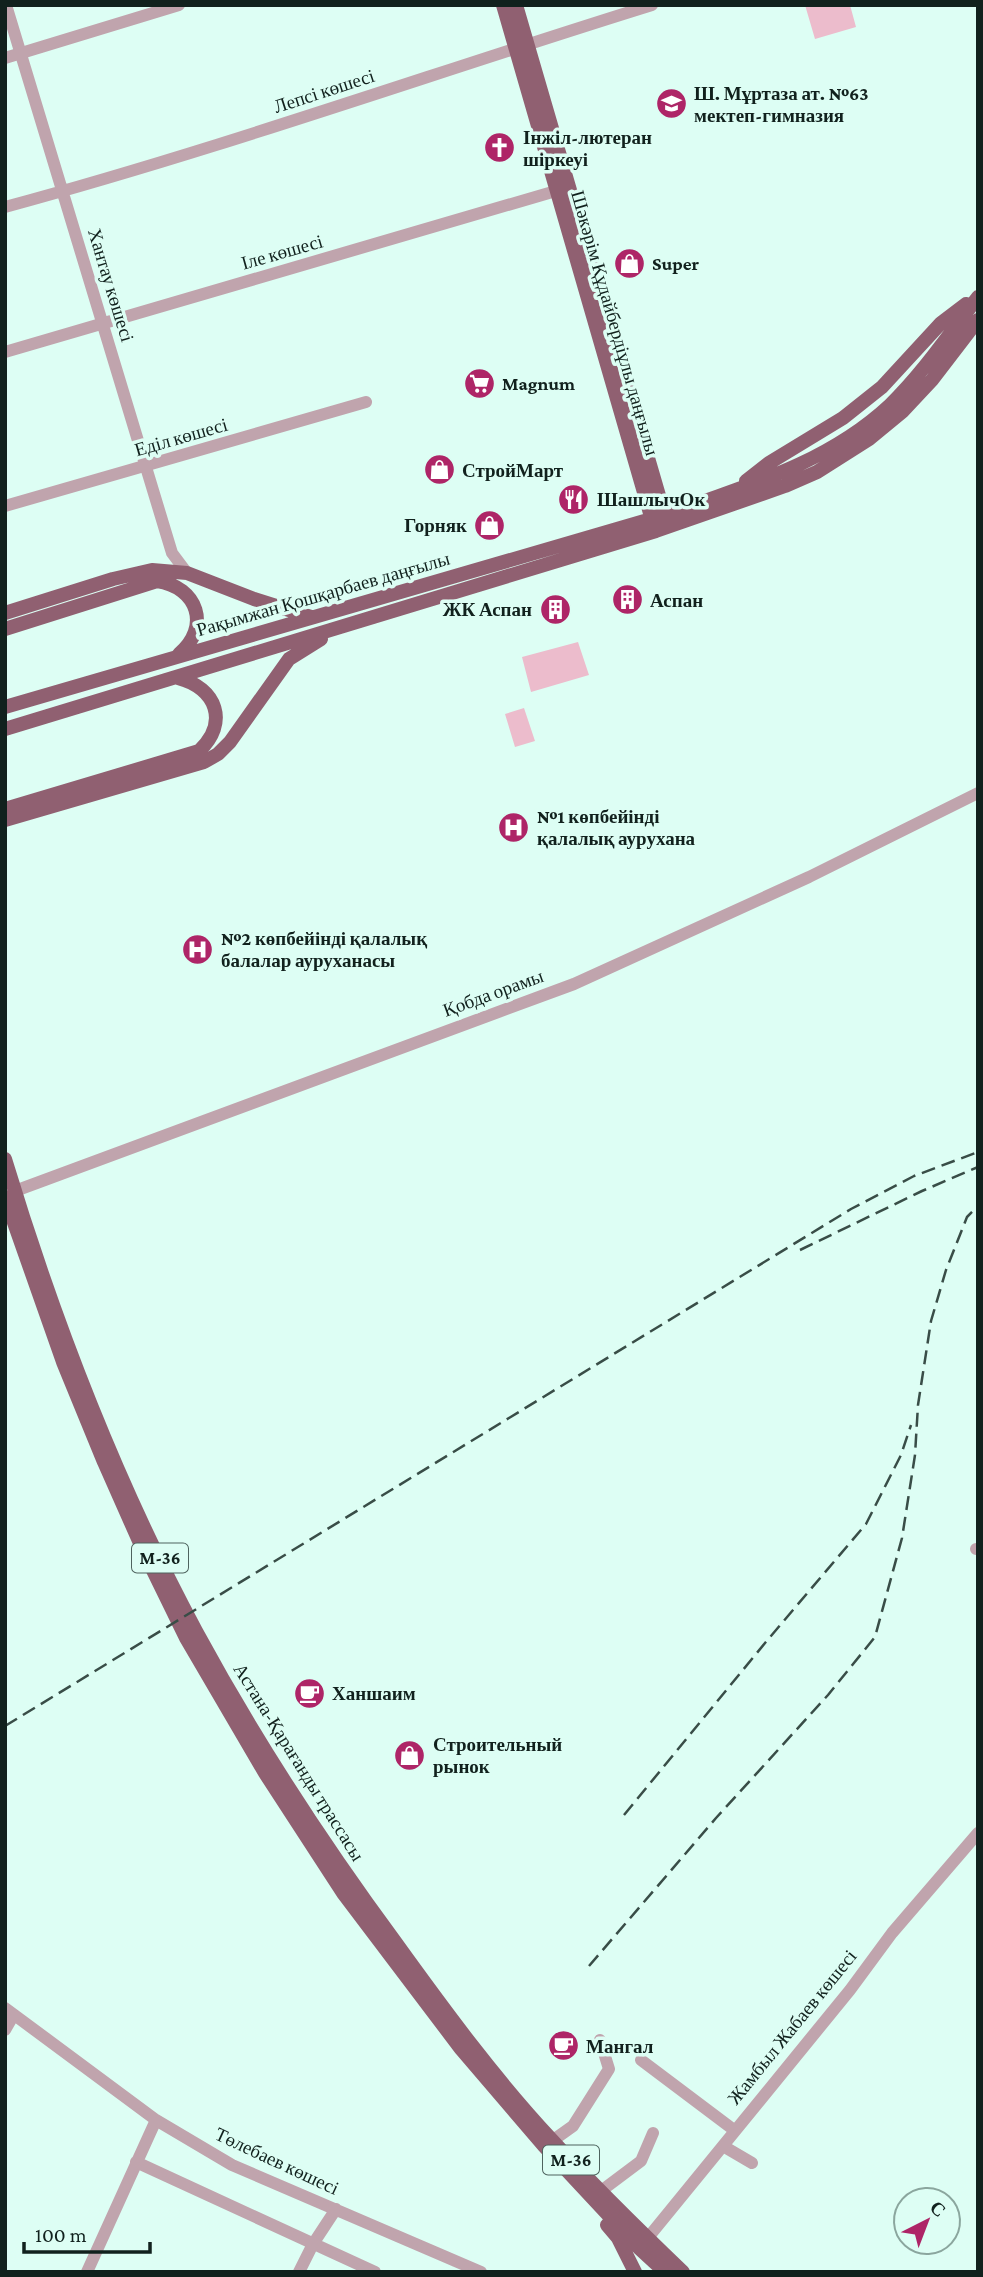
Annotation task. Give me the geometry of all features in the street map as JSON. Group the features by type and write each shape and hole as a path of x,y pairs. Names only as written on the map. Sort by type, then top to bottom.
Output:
{"main road":[{"name":"Шәкәрім Құдайбердіұлы даңғылы","path":"503,5 521,46 660,523"},
{"name":"Шәкәрім Құдайбердіұлы даңғылы","path":"516,5 521,46"},
{"name":"Рақымжан Қошқарбаев даңғылы","path":"5,729 336,629 660,523 818,457 860,430 890,405 917,376 978,296"},
{"path":"733,491 769,463 842,418 882,387 941,323 978,296"},
{"name":"Рақымжан Қошқарбаев даңғылы","path":"5,706 311,617 660,523 785,486 817,472 870,439 903,411 932,380 978,320"},
{"path":"5,613 113,579 152,570 187,573 311,617"},
{"path":"5,629 157,581 170,583 190,598 196,609 197,621 195,634 189,645 169,658"},
{"path":"5,820 204,762 218,754 230,742 289,659 336,629"},
{"path":"5,809 199,751 208,743 214,731 216,720 212,699 199,686 178,678"},
{"name":"M-36","path":"5,1159 8,1194"},
{"name":"Астана-Қарағанды трассасы","path":"8,1194 116,1462 196,1630 271,1761 363,1898 491,2068 596,2194"},
{"name":"Астана-Қарағанды трассасы","path":"8,1194 63,1362 104,1462 186,1638 258,1762 343,1893 461,2049 527,2127 644,2243 665,2272"},
{"path":"596,2194 596,2212 618,2238 635,2272"},
{"name":"Астана-Қарағанды трассасы","path":"644,2243 683,2272"}],"street":[{"name":"Хантау көшесі","path":"6,5 172,553 187,573"},
{"path":"5,58 179,5"},
{"name":"Лепсі көшесі","path":"5,207 285,125 652,5"},
{"name":"Іле көшесі","path":"5,352 563,189"},
{"name":"Еділ көшесі","path":"5,506 366,402"},
{"name":"Қобда орамы","path":"8,1194 574,984 809,877 978,793"},
{"name":"Жамбыл Жабаев көшесі","path":"644,2243 850,1990 892,1933 978,1833"},
{"path":"5,2030 9,2012"},
{"name":"Төлебаев көшесі","path":"9,2012 156,2119 232,2165 481,2272"},
{"path":"552,2141 573,2126 609,2069 600,2040"},
{"path":"641,2060 734,2130"},
{"path":"87,2272 156,2119"},
{"path":"596,2194 641,2161 653,2133"},
{"path":"723,2146 752,2163"},
{"path":"136,2162 375,2272"},
{"path":"299,2272 335,2209"}],"shaded area":[{"path":"805,5 850,5 856,27 815,39"},
{"path":"578,642 589,675 531,692 522,657"},
{"path":"524,708 535,741 515,747 505,714"}],"railway":[{"path":"5,1726 851,1209 914,1176 978,1152"},
{"path":"800,1250 978,1167"},
{"path":"589,1966 716,1818 828,1695 875,1637 902,1538 931,1321 946,1270 967,1217 978,1206"},
{"path":"624,1815 866,1524 901,1455 911,1425"}],"place":[{"name":"Ш. Мұртаза ат. №63 мектеп-гимназия","path":"671,104"},
{"name":"Інжіл-лютеран шіркеуі","path":"500,148"},
{"name":"Super","path":"629,263"},
{"name":"Magnum","path":"479,383"},
{"name":"СтройМарт","path":"439,470"},
{"name":"ШашлычОк","path":"574,499"},
{"name":"Горняк","path":"490,525"},
{"name":"Аспан","path":"627,600"},
{"name":"ЖК Аспан","path":"555,609"},
{"name":"№1 көпбейінді қалалық аурухана","path":"514,827"},
{"name":"№2 көпбейінді қалалық балалар ауруханасы","path":"198,949"},
{"name":"Ханшаим","path":"309,1693"},
{"name":"Строительный рынок","path":"410,1755"},
{"name":"Мангал","path":"563,2046"}]}
